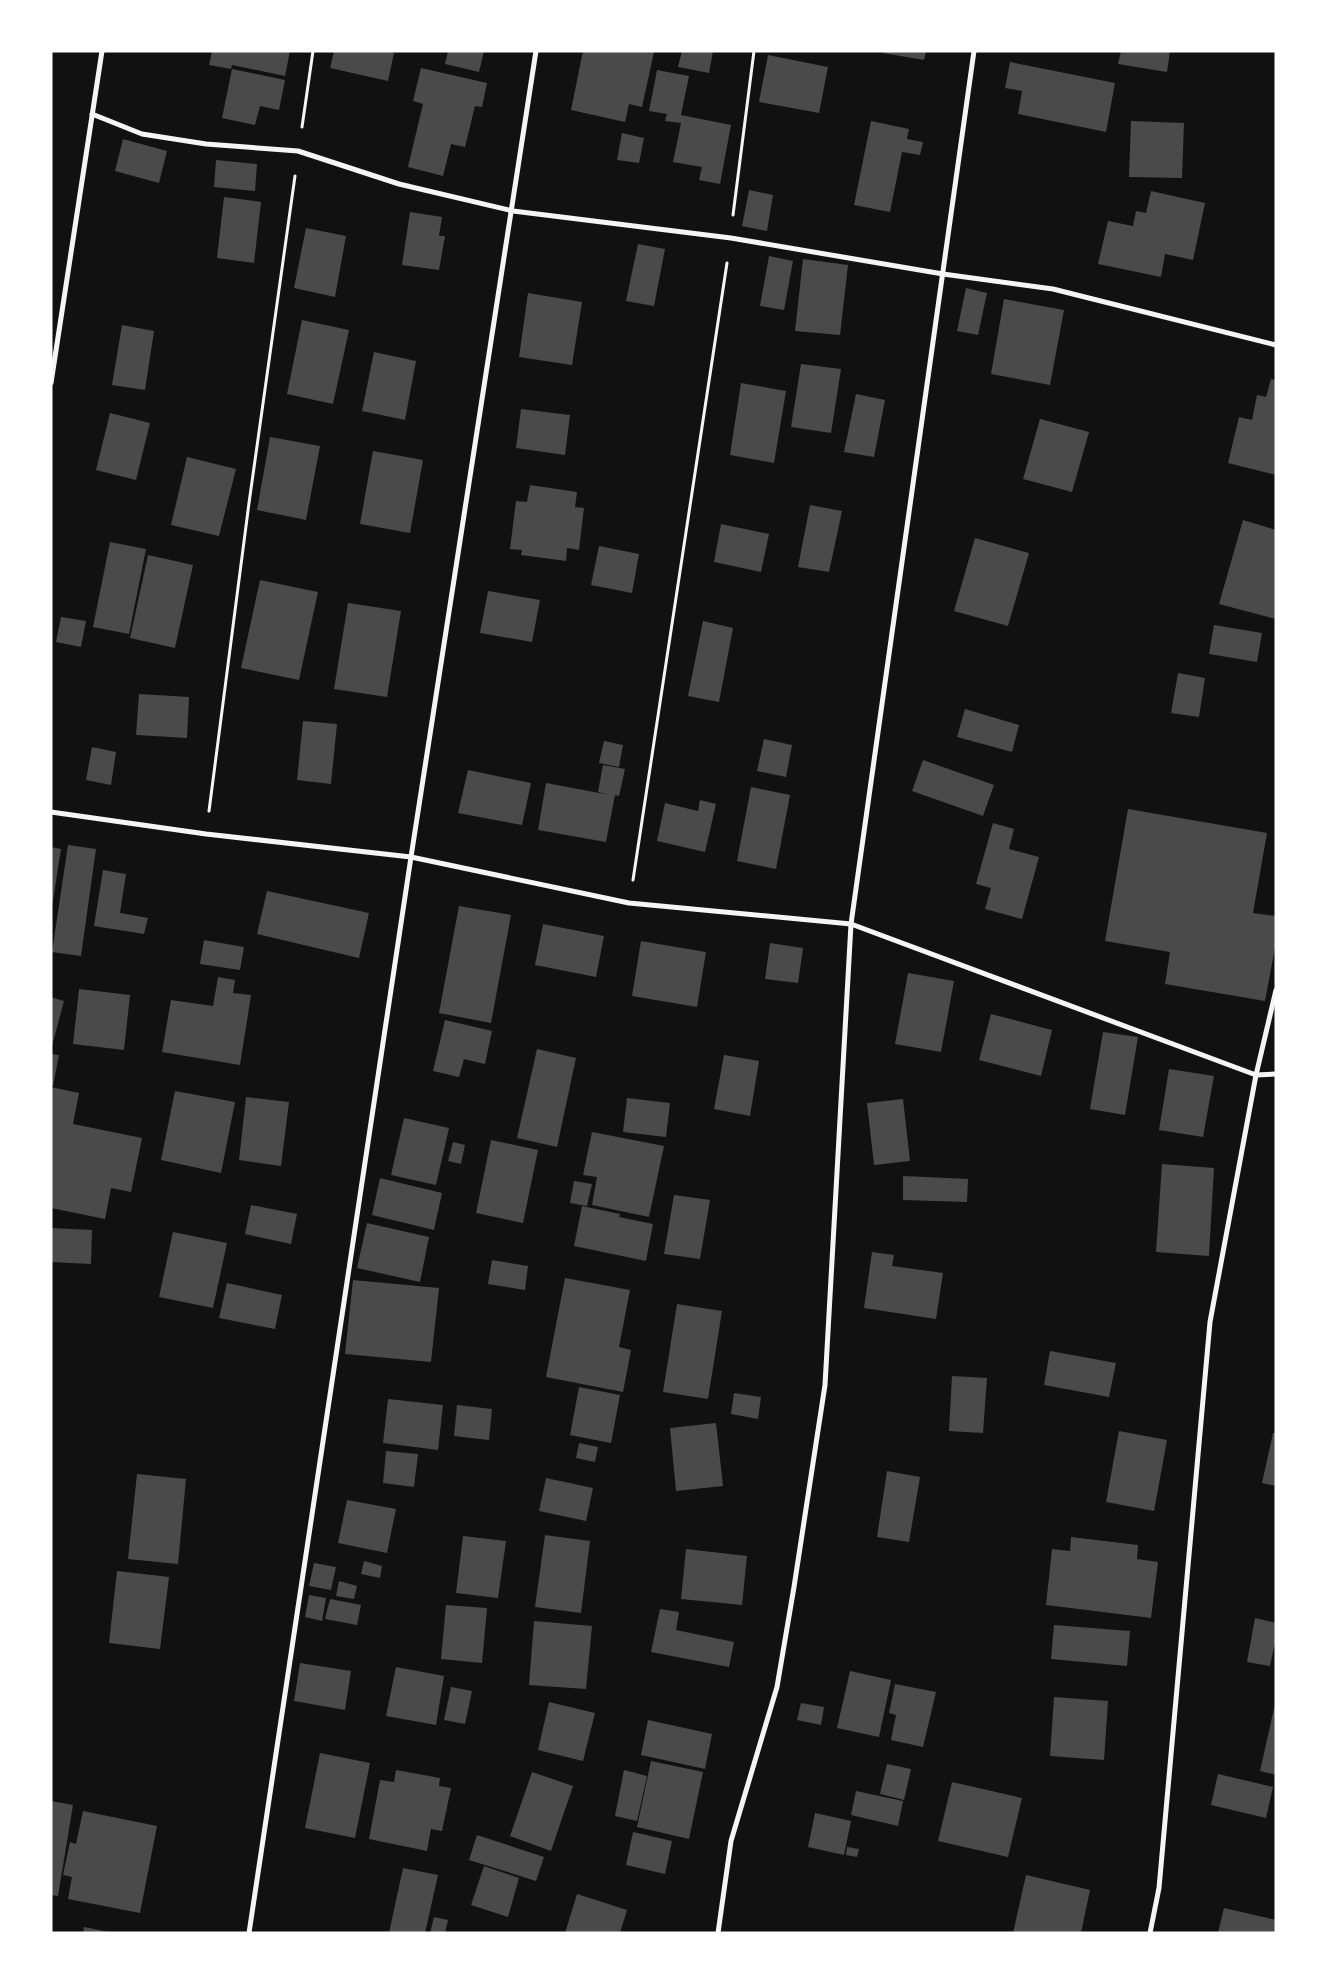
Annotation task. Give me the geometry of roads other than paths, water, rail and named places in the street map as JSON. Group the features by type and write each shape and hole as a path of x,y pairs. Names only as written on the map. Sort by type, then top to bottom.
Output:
{"street":[{"path":"51,383 102,51"},
{"path":"249,1933 411,857 513,212 536,51"},
{"path":"718,1933 731,1841 777,1687 825,1385 851,924 974,51"},
{"path":"92,114 142,134 206,144 298,151 399,184 513,212 730,238 943,274 1053,289 1276,345"},
{"path":"51,812 206,834 411,857 629,903 851,924 1256,1075 1276,1074"},
{"path":"1150,1933 1159,1888 1210,1322 1256,1075 1276,990"}]}
